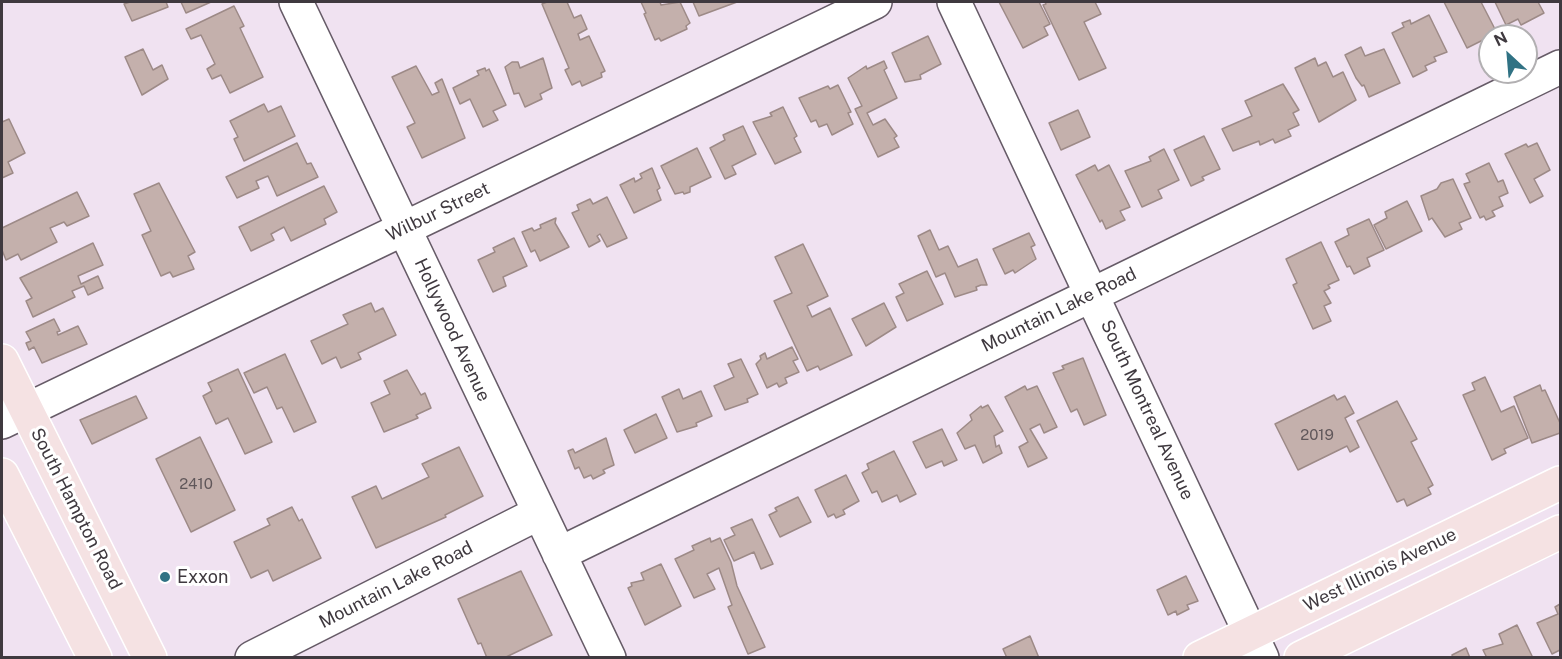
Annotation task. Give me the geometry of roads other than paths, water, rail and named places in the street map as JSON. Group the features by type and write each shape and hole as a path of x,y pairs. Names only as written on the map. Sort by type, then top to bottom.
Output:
{"main road":[{"name":"South Hampton Road","path":"2,361 14,416 150,657"},
{"path":"2,475 96,657"},
{"name":"West Illinois Avenue","path":"1200,657 1257,645 1560,483"},
{"path":"1300,657 1560,532"}],"street":[{"name":"Hollywood Avenue","path":"296,2 609,657"},
{"name":"Wilbur Street","path":"14,416 875,2"},
{"name":"South Montreal Avenue","path":"954,2 1257,645"},
{"name":"Mountain Lake Road","path":"559,554 1560,67"},
{"name":"Mountain Lake Road","path":"252,657 539,513"}],"place":[{"name":"Exxon","path":"165,577"}]}
